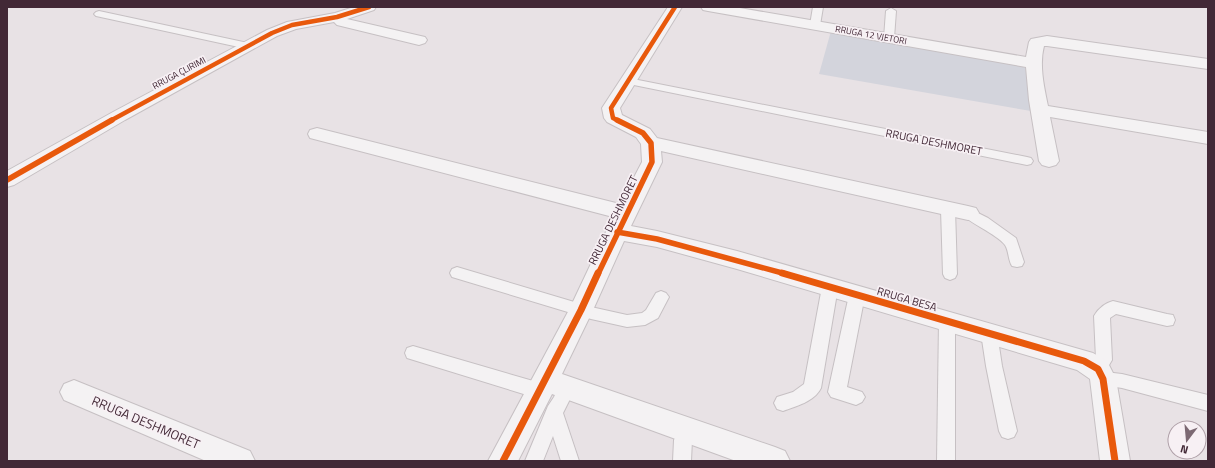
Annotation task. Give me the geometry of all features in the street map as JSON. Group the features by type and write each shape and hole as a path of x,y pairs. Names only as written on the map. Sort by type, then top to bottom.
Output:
{"street":[{"name":"RRUGA ÇLIRIMI","path":"7,180 119,116 272,33 292,25 337,17 369,7"},
{"path":"675,7 611,108 613,118 643,133 651,143 968,213"},
{"name":"RRUGA 12 VJETORI","path":"708,7 1034,63"},
{"path":"337,17 342,22 419,40"},
{"path":"1049,162 1034,63 1033,49 1037,42 1047,41 1208,64"},
{"path":"1040,110 1208,138"},
{"name":"RRUGA DESHMORET","path":"317,134 622,223"},
{"name":"RRUGA DESHMORET","path":"503,461 551,386 582,310 652,162 651,143"},
{"name":"RRUGA BESA","path":"622,223 657,239 830,287 1084,361 1100,374"},
{"path":"1100,374 1115,461"},
{"path":"551,386 687,430 775,461"},
{"name":"RRUGA DESHMORET","path":"74,392 240,461"}],"lane":[{"path":"815,25 818,7"},
{"path":"889,38 891,11"},
{"path":"99,14 248,46"},
{"name":"RRUGA DESHMORET","path":"628,81 1027,161"},
{"path":"948,209 950,274"},
{"path":"968,213 984,221 1011,242 1017,262"},
{"path":"457,273 582,310 627,321 645,319 652,314 661,297"},
{"path":"783,403 799,397 812,388 830,287"},
{"path":"856,397 837,392 857,295"},
{"path":"1167,320 1113,307 1102,316 1104,360 1100,374 1208,404"},
{"path":"946,461 947,321"},
{"path":"988,333 1008,431"},
{"path":"413,353 551,386 561,402 554,412 534,461"},
{"path":"554,412 570,460"},
{"path":"682,461 683,440 687,430"}],"shaded area":[{"path":"831,31 1019,65 1025,68 1031,111 819,74"}],"cycle path":[{"path":"7,180 119,116 272,33 292,25 337,17 369,7"},
{"path":"503,461 581,310 626,213 652,162 651,143 643,133 613,118 611,108 675,7"},
{"path":"617,232 657,239 737,260 1084,361 1098,369 1103,379 1115,461"}]}
